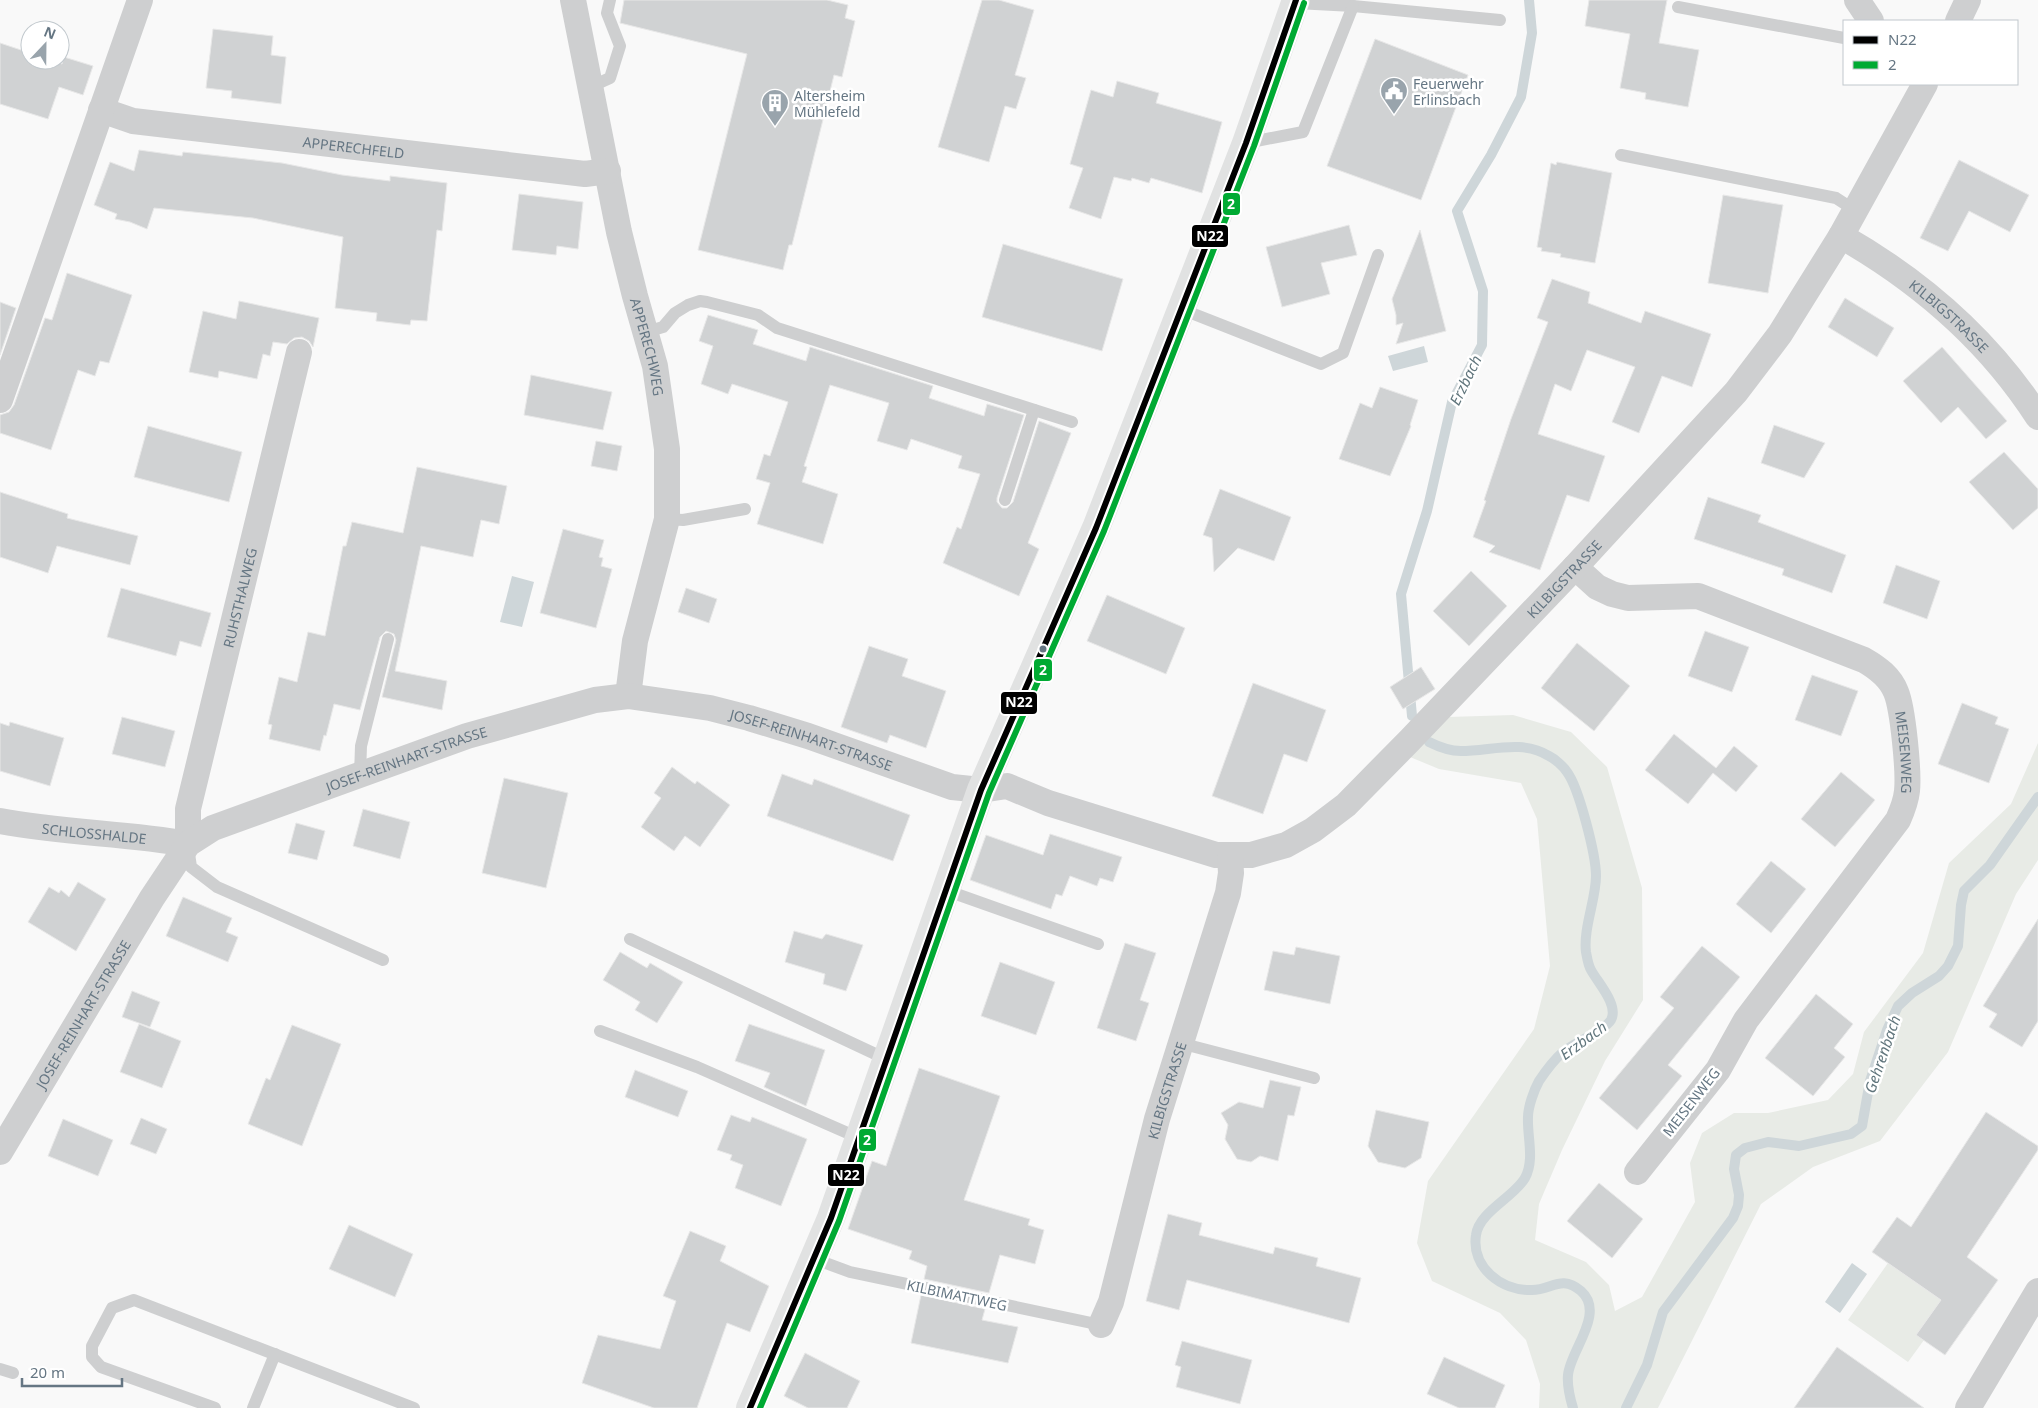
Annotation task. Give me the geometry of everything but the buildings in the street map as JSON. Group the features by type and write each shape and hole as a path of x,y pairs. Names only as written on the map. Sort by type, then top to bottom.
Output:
{"main road":[{"path":"750,1408 815,1259 981,790 1096,528 1246,143 1293,1"}],"street":[{"path":"0,400 140,0"},
{"name":"APPERECHWEG","path":"573,0 626,261 655,366 667,449 667,519 635,642 628,696"},
{"path":"1857,0 1871,20"},
{"path":"1958,20 1968,0"},
{"name":"KILBIGSTRASSE","path":"981,790 1006,786 1048,803 1201,852 1230,856 1252,856 1286,845 1313,830 1346,805 1410,740 1575,567 1736,392 1780,334 1841,236 1924,85"},
{"name":"APPERECHFELD","path":"101,110 132,121 585,174 608,171"},
{"name":"KILBIGSTRASSE","path":"1841,236 1874,255 1909,280 1958,321 1990,355 2026,399 2038,417"},
{"name":"RUHSTHALWEG","path":"188,844 188,809 299,352"},
{"name":"MEISENWEG","path":"1575,567 1597,587 1612,594 1628,598 1698,596 1864,660 1877,668 1888,678 1896,691 1901,715 1908,780 1905,800 1898,820 1746,1020 1718,1070 1637,1172"},
{"name":"JOSEF-REINHART-STRASSE","path":"0,1152 152,898 188,844 213,828 467,736 594,700 628,696 710,708 808,736 952,787 981,790"},
{"name":"SCHLOSSHALDE","path":"0,821 55,831 142,837 188,844"},
{"name":"KILBIGSTRASSE","path":"1101,1325 1111,1302 1157,1120 1228,893 1231,873 1230,856"},
{"path":"1968,1408 2038,1291"}],"lane":[{"path":"590,87 610,78 620,46 607,12 610,0"},
{"path":"1293,1 1353,6 1417,6 1500,20"},
{"path":"1246,143 1302,132 1353,6"},
{"path":"1678,7 1843,38"},
{"path":"1620,156 1836,198 1856,210"},
{"path":"1181,309 1321,364 1343,353 1378,255"},
{"path":"646,332 663,327 675,313 688,305 700,301 707,302 758,315 778,328 1072,422"},
{"path":"1005,500 1034,410"},
{"path":"667,519 683,520 745,509"},
{"path":"360,775 361,746 388,640"},
{"path":"188,844 191,867 217,887 383,960"},
{"path":"945,890 1098,944"},
{"path":"630,939 886,1059"},
{"path":"600,1031 697,1067 859,1138"},
{"path":"1180,1044 1314,1078"},
{"name":"KILBIMATTWEG","path":"815,1259 850,1272 1101,1325"},
{"path":"215,1408 101,1367 92,1357 92,1346 112,1308 134,1300 414,1408"},
{"path":"253,1408 275,1354"}],"shaded area":[{"path":"1424,346 1428,362 1393,371 1388,356"},
{"path":"512,576 534,582 522,627 500,622"},
{"path":"1513,715 1571,732 1607,767 1642,888 1643,1000 1605,1061 1562,1150 1539,1204 1535,1240 1586,1262 1609,1285 1615,1311 1642,1297 1695,1202 1690,1163 1702,1133 1734,1113 1768,1113 1828,1100 1853,1074 1864,1032 1923,953 1949,863 2011,804 2038,743 2038,860 2016,894 1948,1052 1880,1141 1813,1167 1761,1204 1658,1408 1539,1408 1540,1384 1526,1340 1500,1313 1432,1281 1417,1243 1428,1181 1534,1029 1550,966 1537,819 1521,783 1439,769 1410,757 1448,717"},
{"path":"1852,1263 1867,1274 1840,1313 1825,1302"},
{"path":"1888,1263 1941,1300 1916,1335 1924,1340 1908,1362 1848,1320"}],"waterway":[{"name":"Erzbach","path":"1412,716 1401,594 1427,511 1452,402 1482,345 1483,291 1457,211 1491,155 1521,97 1532,33 1529,0"},
{"name":"Erzbach","path":"1429,742 1457,751 1506,747 1528,748 1551,757 1563,767 1572,780 1590,838 1596,876 1586,934 1586,952 1590,968 1607,994 1613,1014 1611,1020 1603,1028 1563,1052 1539,1081 1528,1113 1530,1156 1528,1171 1520,1185 1483,1219 1476,1235 1478,1257 1483,1267 1499,1281 1509,1286 1532,1290 1556,1284 1568,1284 1581,1291 1588,1300 1590,1310 1588,1321 1570,1365 1568,1375 1568,1388 1573,1408"},
{"name":"Gehrenbach","path":"1626,1408 1647,1365 1663,1312 1733,1218 1738,1206 1739,1195 1734,1169 1736,1155 1745,1148 1768,1142 1799,1146 1851,1134 1862,1126 1870,1081 1887,1030 1898,1006 1912,993 1939,976 1948,966 1958,946 1964,891 1990,865 2038,797"}],"transit line":[{"name":"N22","path":"750,1408 831,1218 981,790 1096,528 1246,143 1296,0"},
{"name":"2","path":"760,1408 839,1221 989,793 1104,531 1254,146 1304,3"}],"place":[{"name":"Feuerwehr Erlinsbach","path":"1394,115"},
{"name":"Altersheim Mühlefeld","path":"775,127"}]}
